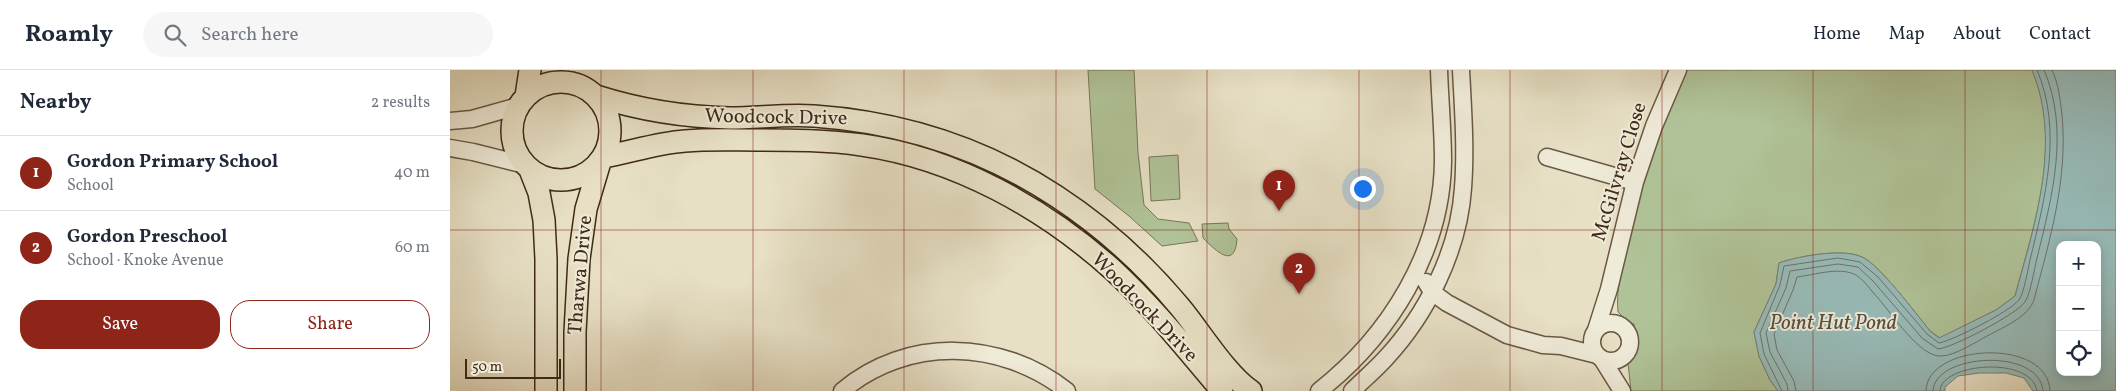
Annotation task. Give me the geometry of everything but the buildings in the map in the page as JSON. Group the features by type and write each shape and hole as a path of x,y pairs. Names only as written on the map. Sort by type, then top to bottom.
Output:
{"main road":[{"path":"530,70 522,101 513,119 512,137 517,154 527,168 548,179 567,181 585,175 602,159 608,146 610,128 606,111 592,94 582,70"},
{"path":"522,101 540,86 557,82 574,84 592,94"},
{"name":"Woodcock Drive","path":"592,94 618,103 686,116 731,118 812,116 862,121 913,131 986,158 1033,182 1108,235 1161,286 1234,376 1250,391"},
{"name":"Woodcock Drive","path":"602,159 648,146 684,140 814,140 864,145 912,156 960,173 1007,195 1068,234 1093,253 1152,310 1222,391"},
{"name":"Tharwa Drive","path":"575,391 575,332 584,220 602,159"},
{"name":"Tharwa Drive","path":"527,168 539,193 544,220 546,259 546,391"}],"street":[{"path":"1319,391 1368,344 1402,298 1420,264 1428,243 1440,195 1443,162 1438,70"},
{"path":"1352,391 1386,358 1411,327 1432,292 1452,242 1463,189 1465,152 1461,70"},
{"name":"McGilvray Close","path":"1595,333 1609,289 1635,182 1654,126 1678,70"},
{"path":"450,121 472,119 522,101"},
{"path":"450,148 473,152 527,168"},
{"path":"1547,157 1635,182"},
{"path":"1420,264 1424,278 1432,292 1447,303 1507,334 1543,345 1561,346 1600,357 1607,361 1617,360 1626,354"},
{"name":"McGilvray Close","path":"1609,289 1618,325"},
{"path":"1402,298 1415,293 1432,292"},
{"path":"1561,346 1595,333 1604,325 1618,325 1625,330 1629,339 1622,389"},
{"path":"1595,333 1592,346 1622,389"},
{"path":"842,391 874,370 903,357 948,349 979,351 1009,359 1038,371 1067,391"}],"green space":[{"path":"1088,70 1134,70 1138,153 1144,205 1158,219 1189,223 1198,241 1162,246 1095,189"},
{"path":"1687,70 2032,70 2041,98 2045,126 2045,155 2037,212 2015,296 1996,310 1940,338 1930,331 1878,269 1862,257 1854,254 1833,253 1788,260 1779,263 1776,284 1754,332 1759,356 1770,380 1778,391 1631,391 1628,363 1635,353 1634,324 1628,322 1618,312 1620,274 1643,182 1659,136"},
{"path":"1178,155 1180,199 1151,201 1149,157"},
{"path":"1228,223 1229,229 1237,239 1233,254 1229,256 1219,252 1203,238 1202,224"}],"water":[{"name":"Point Hut Pond","path":"2032,70 2116,70 2116,391 2033,391 2024,378 2006,373 1979,373 1958,376 1945,387 1945,391 1778,391 1770,380 1759,356 1754,332 1776,284 1779,263 1833,253 1854,254 1862,257 1888,279 1930,331 1939,338 1996,310 2015,296 2037,212 2045,154 2045,126 2041,97"}],"place":[{"name":"Gordon Primary School","path":"1279,211"},
{"name":"Gordon Preschool","path":"1299,294"}]}
